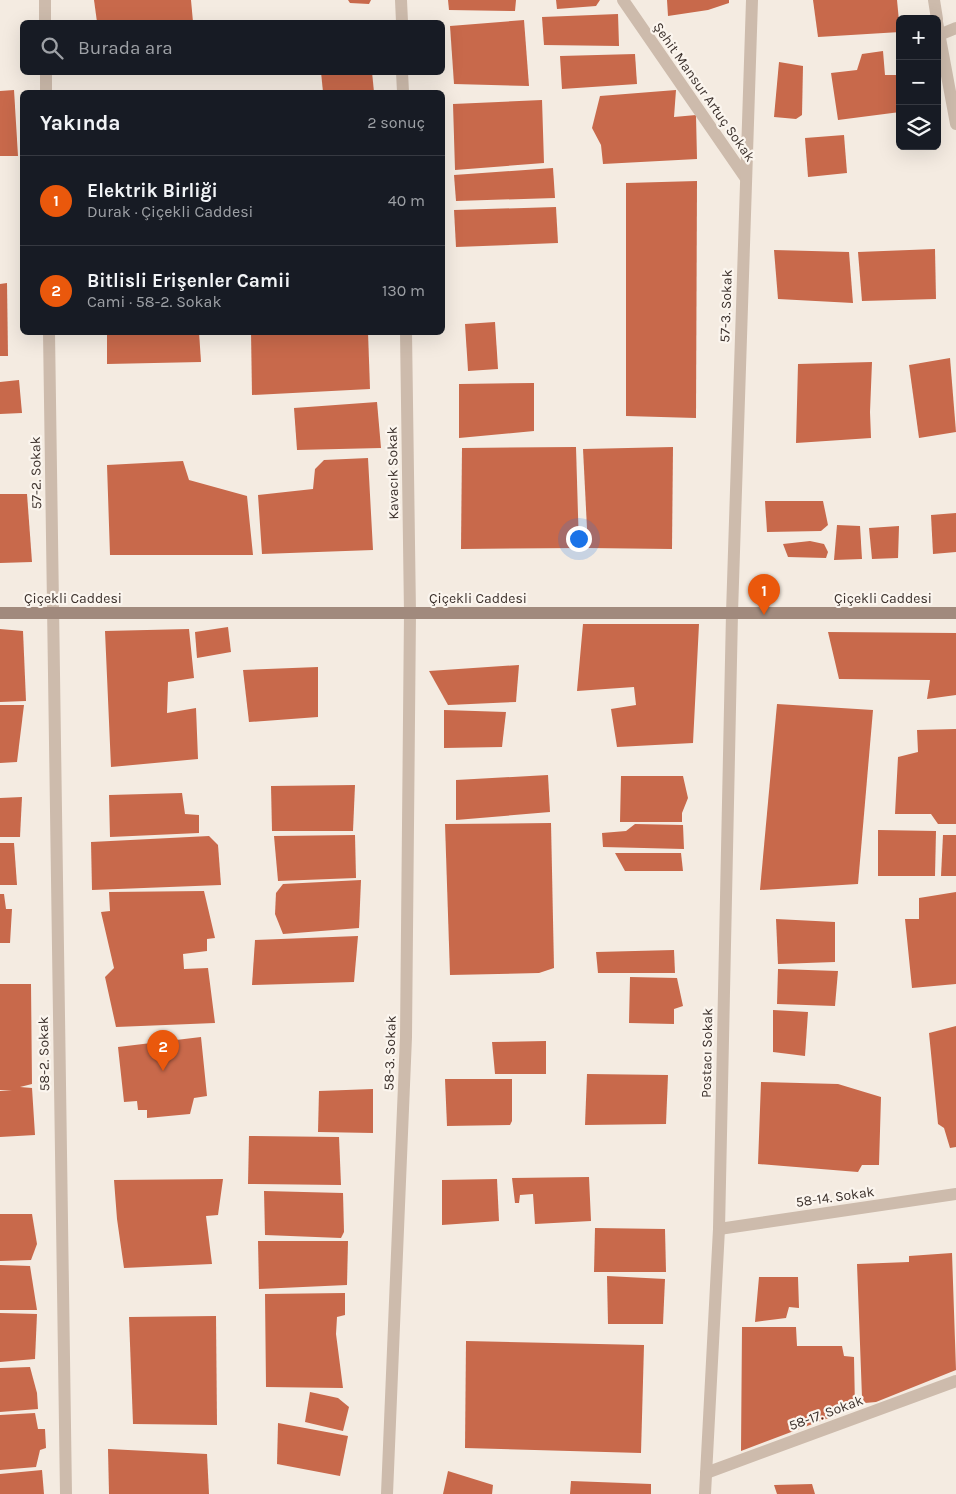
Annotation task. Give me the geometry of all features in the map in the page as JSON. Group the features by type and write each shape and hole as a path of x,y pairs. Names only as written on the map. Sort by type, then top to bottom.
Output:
{"street":[{"path":"45,0 46,20"},
{"path":"402,0 402,20"},
{"name":"Şehit Mansur Artuç Sokak","path":"623,0 744,177"},
{"name":"57-3. Sokak","path":"732,613 744,177 752,0"},
{"path":"934,0 936,15"},
{"path":"941,26 956,28"},
{"path":"941,42 956,124"},
{"path":"46,75 46,90"},
{"path":"402,75 403,90"},
{"name":"57-2. Sokak","path":"49,335 53,613"},
{"name":"Kavacık Sokak","path":"406,335 410,613"},
{"name":"Çiçekli Caddesi","path":"0,613 956,613"},
{"name":"58-2. Sokak","path":"53,613 66,1494"},
{"name":"58-3. Sokak","path":"387,1494 406,1037 410,613"},
{"name":"Postacı Sokak","path":"705,1494 719,1229 732,613"},
{"name":"58-14. Sokak","path":"719,1229 956,1194"},
{"name":"58-17. Sokak","path":"706,1473 956,1381"}],"building":[{"path":"94,0 191,0 193,20 97,20"},
{"path":"348,0 371,0 369,4 350,3"},
{"path":"448,0 516,0 515,11 449,10"},
{"path":"556,0 600,0 596,6 557,9"},
{"path":"667,0 729,0 729,3 708,10 668,16"},
{"path":"813,0 897,0 898,15 896,15 896,32 818,37"},
{"path":"618,14 619,46 544,45 542,17"},
{"path":"524,20 529,86 454,84 450,26"},
{"path":"883,51 885,75 896,75 896,113 838,120 831,73 857,70 862,54"},
{"path":"635,54 637,84 562,89 560,56"},
{"path":"779,62 803,66 802,115 796,119 774,117"},
{"path":"321,75 372,75 374,90 323,90"},
{"path":"14,90 18,156 0,156 0,91"},
{"path":"676,90 674,117 696,115 697,159 603,164 601,145 592,128 600,96"},
{"path":"542,100 544,163 455,170 453,104"},
{"path":"844,135 847,173 808,177 805,138"},
{"path":"553,168 555,198 456,201 454,175"},
{"path":"697,181 696,418 626,416 626,183"},
{"path":"556,207 558,243 456,247 454,210"},
{"path":"935,249 936,299 862,301 858,252"},
{"path":"774,250 849,252 853,303 778,299"},
{"path":"7,283 8,356 0,356 0,284"},
{"path":"495,322 498,369 468,371 465,324"},
{"path":"107,335 199,335 201,362 107,364"},
{"path":"251,335 368,335 370,389 252,395"},
{"path":"950,358 956,432 919,438 909,365"},
{"path":"872,362 871,438 796,443 798,364"},
{"path":"19,380 22,413 0,414 0,382"},
{"path":"534,383 534,431 459,438 459,384"},
{"path":"377,402 381,448 297,450 294,408"},
{"path":"576,447 579,548 461,549 462,448"},
{"path":"673,447 672,549 588,548 583,449"},
{"path":"368,458 373,550 262,554 258,495 313,489 315,469 324,460"},
{"path":"183,461 189,480 247,496 253,555 110,555 107,465"},
{"path":"0,494 27,494 32,562 0,563"},
{"path":"765,501 823,501 828,525 821,531 767,532"},
{"path":"956,513 956,552 933,554 931,515"},
{"path":"837,525 860,526 862,559 834,560"},
{"path":"899,526 898,558 872,559 869,528"},
{"path":"810,541 824,544 828,552 826,558 788,557 783,544"},
{"path":"583,624 699,624 693,743 617,747 611,709 636,705 634,687 577,691"},
{"path":"228,627 231,652 197,658 195,632"},
{"path":"0,629 23,631 26,701 0,702"},
{"path":"189,629 194,678 168,682 167,713 196,708 198,759 111,767 105,631"},
{"path":"828,632 956,633 956,695 927,699 930,680 839,679"},
{"path":"519,665 516,702 448,705 429,671"},
{"path":"318,667 318,717 249,722 243,670"},
{"path":"777,704 873,710 858,884 760,890"},
{"path":"0,705 24,705 17,762 0,763"},
{"path":"444,710 506,712 502,747 444,748"},
{"path":"956,729 956,824 938,824 931,814 895,814 898,757 918,752 917,730"},
{"path":"548,775 550,812 456,820 456,780"},
{"path":"621,776 683,776 688,798 682,813 682,822 620,822"},
{"path":"355,785 353,831 272,831 271,786"},
{"path":"182,793 185,814 199,815 199,833 110,837 109,795"},
{"path":"22,797 20,837 0,837 0,798"},
{"path":"551,823 554,968 539,973 450,975 445,824"},
{"path":"635,824 683,825 684,849 603,847 602,833 626,831"},
{"path":"878,830 936,831 935,876 878,876"},
{"path":"355,835 356,878 278,881 274,836"},
{"path":"943,835 956,835 956,876 941,876"},
{"path":"209,836 218,845 221,885 92,890 91,842"},
{"path":"0,843 14,843 17,885 0,885"},
{"path":"615,853 681,853 683,871 625,871"},
{"path":"361,880 359,928 283,934 275,914 276,893 283,884"},
{"path":"204,891 215,938 207,939 207,951 183,954 184,969 208,968 215,1023 116,1027 105,977 114,968 101,912 110,911 109,892"},
{"path":"956,892 956,984 912,988 905,919 919,919 919,898"},
{"path":"0,894 4,894 6,909 12,909 10,943 0,943"},
{"path":"776,919 835,922 835,962 778,964"},
{"path":"358,936 354,982 252,985 255,940"},
{"path":"674,950 675,973 598,973 596,952"},
{"path":"778,969 838,971 835,1006 777,1004"},
{"path":"630,977 677,978 683,1006 674,1009 674,1024 629,1023"},
{"path":"0,984 31,984 32,1084 20,1087 32,1088 35,1135 0,1137 0,1091 12,1090 0,1090"},
{"path":"773,1010 808,1012 805,1056 773,1052"},
{"path":"956,1026 956,1147 950,1148 944,1128 938,1124 929,1033"},
{"path":"201,1037 207,1096 194,1098 190,1114 147,1118 147,1110 138,1110 137,1101 124,1102 118,1047"},
{"path":"546,1041 546,1074 495,1074 492,1042"},
{"path":"587,1074 668,1075 666,1124 585,1125"},
{"path":"445,1079 512,1079 512,1121 510,1125 447,1126"},
{"path":"761,1082 838,1084 881,1097 879,1165 862,1165 858,1172 758,1164"},
{"path":"373,1089 373,1133 318,1132 319,1091"},
{"path":"249,1136 339,1137 341,1185 248,1184"},
{"path":"589,1177 591,1221 535,1224 533,1194 520,1195 519,1203 515,1203 512,1178"},
{"path":"223,1179 218,1215 206,1216 212,1264 124,1268 114,1180"},
{"path":"497,1179 499,1221 442,1225 442,1180"},
{"path":"264,1191 343,1193 344,1232 341,1238 265,1235"},
{"path":"0,1214 32,1214 37,1244 31,1260 0,1261"},
{"path":"595,1228 665,1229 666,1272 594,1272"},
{"path":"258,1241 348,1241 347,1285 259,1289"},
{"path":"952,1253 956,1370 876,1402 865,1403 862,1397 857,1264 909,1262 909,1256"},
{"path":"0,1265 30,1266 37,1310 0,1310"},
{"path":"607,1276 665,1279 663,1324 608,1324"},
{"path":"759,1277 798,1277 799,1308 789,1307 786,1318 755,1322"},
{"path":"345,1293 345,1315 337,1317 336,1334 343,1388 266,1387 265,1294"},
{"path":"0,1313 37,1314 35,1359 0,1362"},
{"path":"216,1316 217,1425 133,1424 129,1317"},
{"path":"742,1327 796,1327 797,1346 842,1346 844,1356 854,1357 855,1408 741,1451"},
{"path":"466,1341 644,1345 641,1453 465,1448"},
{"path":"30,1367 37,1393 38,1409 0,1412 0,1368"},
{"path":"310,1392 338,1398 349,1407 343,1431 305,1422"},
{"path":"35,1413 38,1429 45,1429 46,1448 40,1450 36,1467 0,1470 0,1415"},
{"path":"278,1423 348,1436 340,1476 277,1464"},
{"path":"108,1449 207,1454 209,1494 109,1494"},
{"path":"42,1470 44,1494 0,1494 0,1474"},
{"path":"448,1471 493,1485 492,1494 443,1494"},
{"path":"571,1481 651,1484 651,1494 570,1494"},
{"path":"812,1484 815,1494 777,1494 774,1485"}],"place":[{"name":"Elektrik Birliği","path":"764,615"},
{"name":"Bitlisli Erişenler Camii","path":"163,1071"}]}
